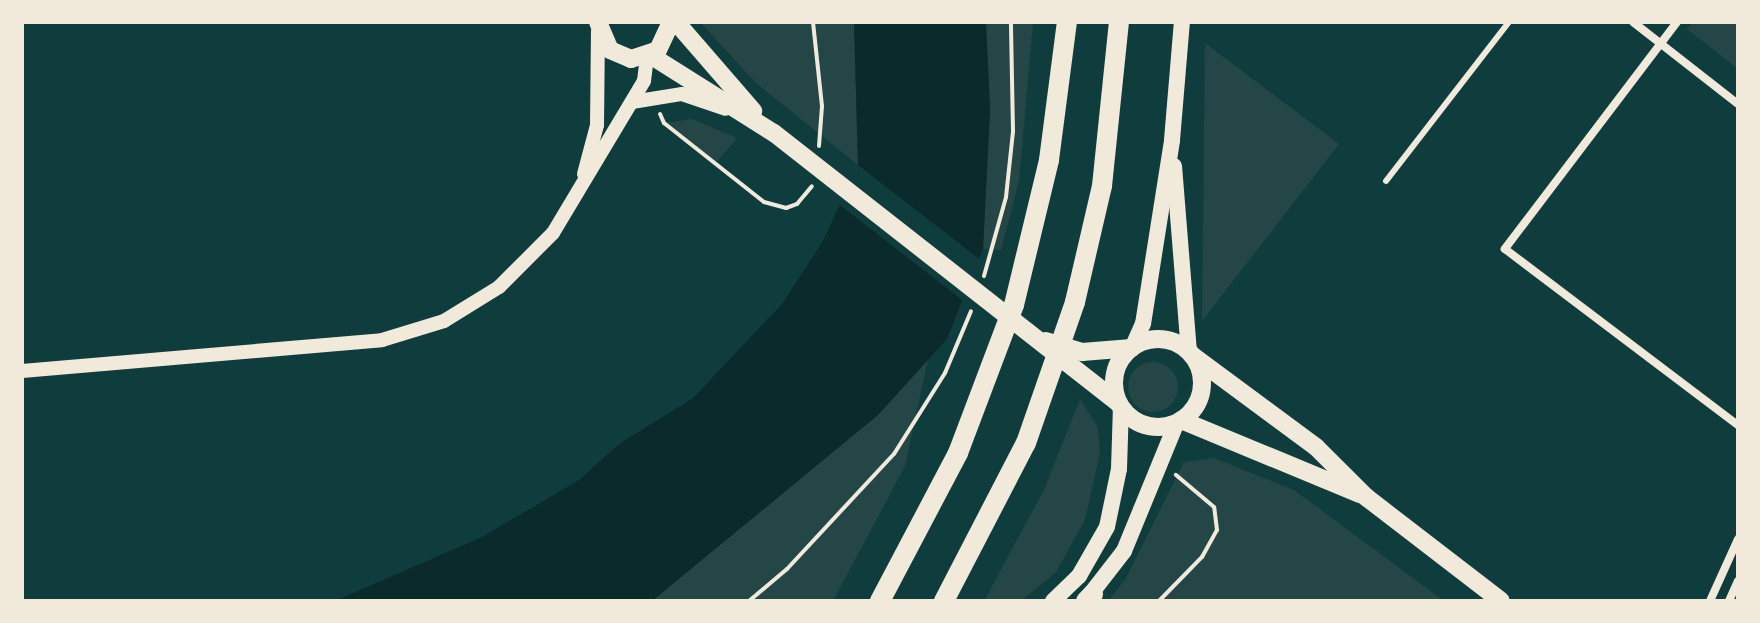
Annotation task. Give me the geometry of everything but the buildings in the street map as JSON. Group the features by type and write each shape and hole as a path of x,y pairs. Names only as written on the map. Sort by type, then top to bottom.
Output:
{"highway":[{"path":"880,601 958,453 1014,305 1049,160 1067,22"},
{"path":"944,601 1026,443 1075,302 1102,186 1119,22"}],"main road":[{"path":"648,56 665,43 673,22"},
{"path":"673,22 698,54 774,133"},
{"path":"1053,601 1083,570 1107,527 1119,469 1120,405 1115,373 1143,324 1172,140 1182,22"},
{"path":"597,25 617,54 648,56 774,133 1040,338 1088,383 1141,424 1179,421 1366,497"},
{"path":"1088,599 1124,551 1179,421 1200,393 1201,378 1191,354 1172,140"},
{"path":"1040,338 1072,351 1097,353 1162,339 1191,354 1316,447 1366,497 1501,601"}],"street":[{"path":"1633,22 1738,104"},
{"path":"1677,22 1505,249 1738,425"},
{"path":"580,190 597,125 597,25"},
{"path":"22,371 346,344 412,332 471,307 499,287 553,233 644,81 648,56"},
{"path":"632,102 682,94 756,120"},
{"path":"1710,601 1738,539"},
{"path":"1729,601 1738,581"}],"lane":[{"path":"1386,181 1509,22"}],"path":[{"path":"980,286 1006,197 1013,131 1011,22"},
{"path":"749,601 787,569 894,454 945,373 975,300"},
{"path":"1159,601 1202,557 1217,530 1218,517 1203,494 1167,469"}],"shaded area":[{"path":"700,22 854,22 858,165 755,82"},
{"path":"854,22 986,22 990,111 983,249 947,339 878,415 652,601 335,601 482,537 579,480 619,444 693,398 782,304 823,241 858,165"},
{"path":"986,22 1033,22 1019,181 1001,250 983,249 990,111"},
{"path":"1692,22 1738,22 1738,69 1687,29"},
{"path":"1205,43 1339,144 1202,321"},
{"path":"692,119 737,138 715,164 664,123"},
{"path":"928,359 905,466 833,601 652,601 878,415"},
{"path":"1153,362 1171,369 1178,387 1171,405 1153,412 1135,405 1128,387 1135,369"},
{"path":"1080,399 1098,428 1100,453 1085,520 1056,572 1021,601 984,601 1044,490"},
{"path":"1214,458 1294,490 1444,601 1108,601 1125,580 1184,462"}],"pier":[{"path":"854,162 982,261 966,303 836,202"}]}
